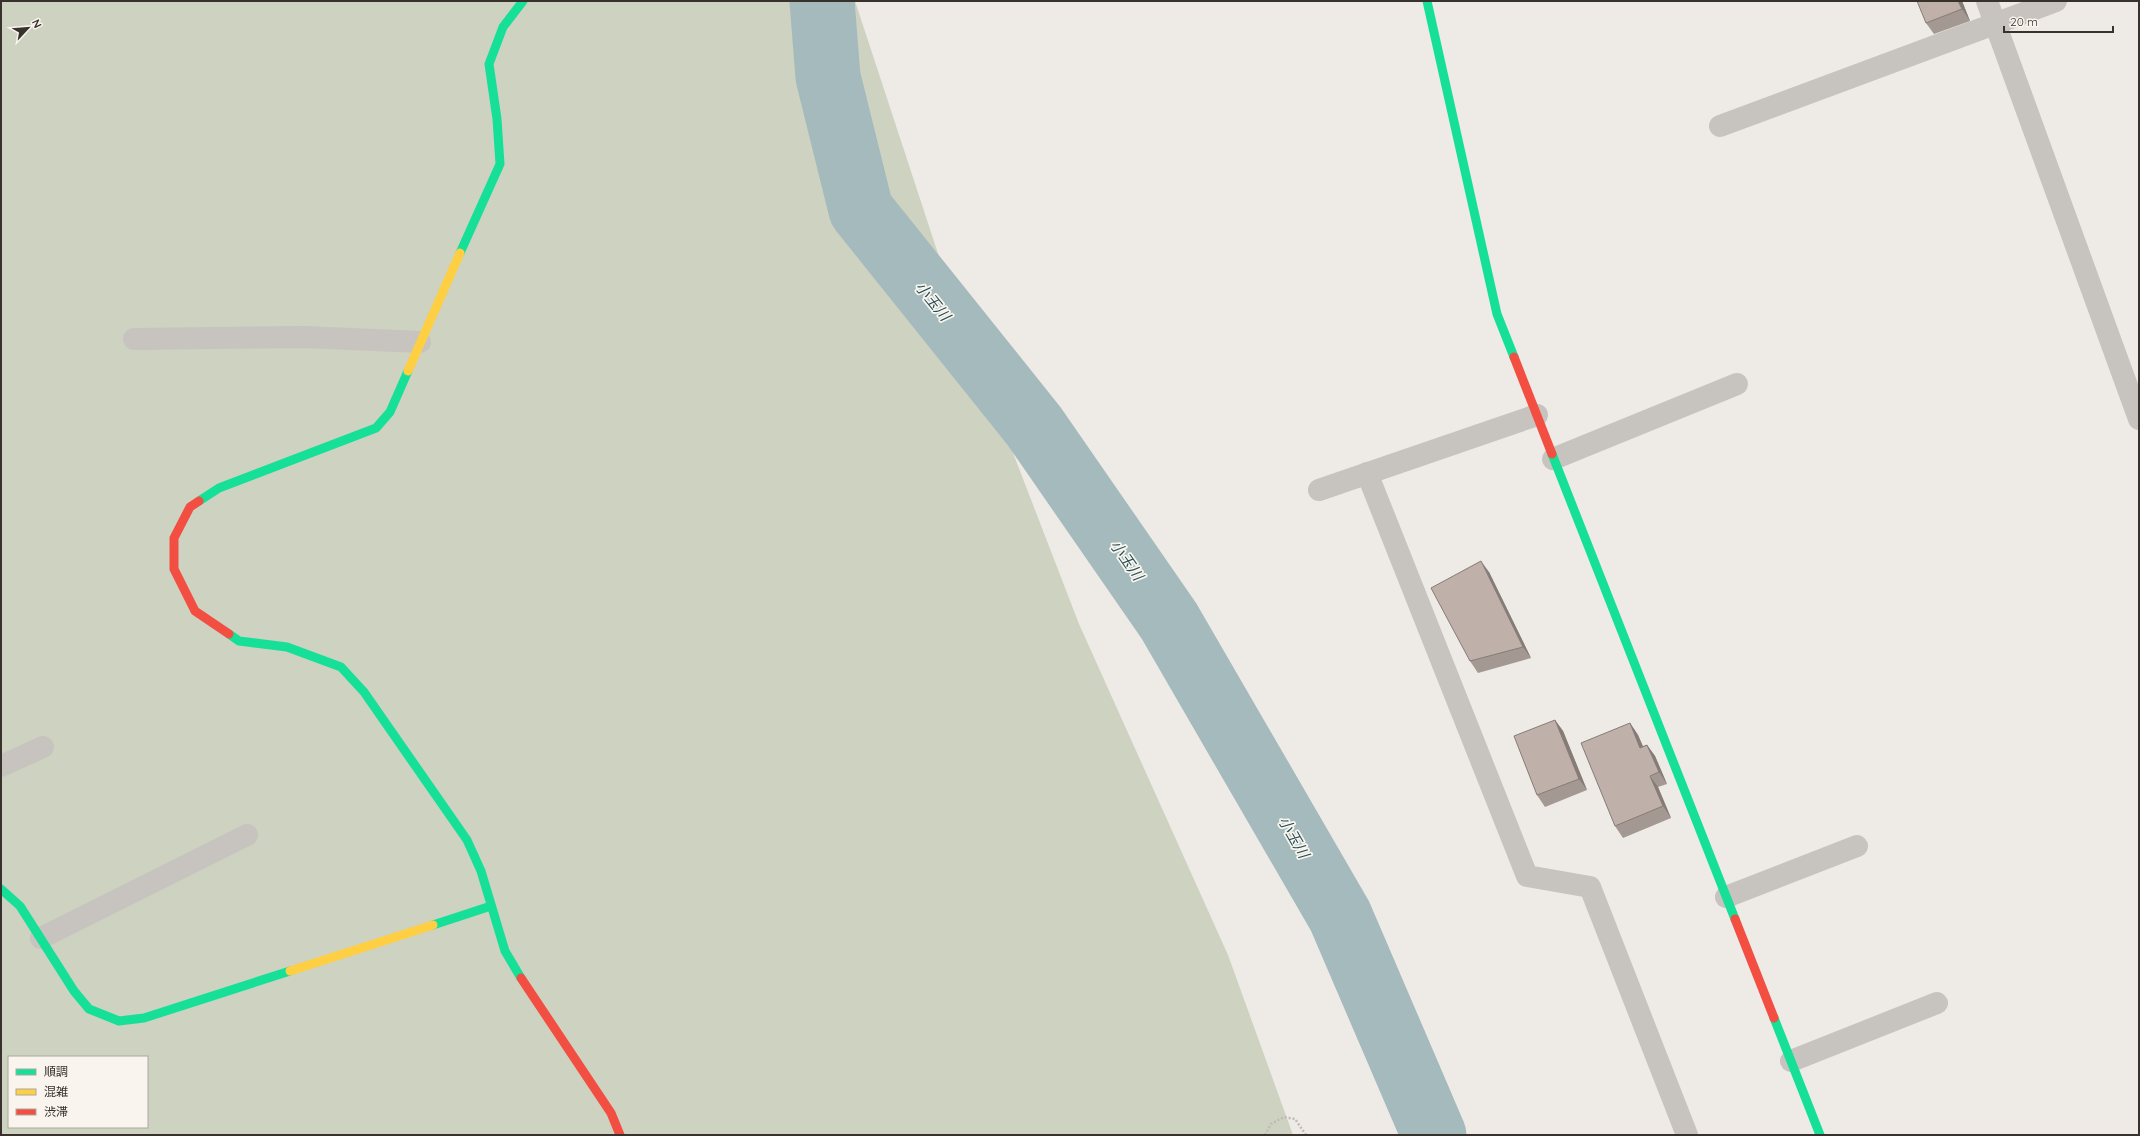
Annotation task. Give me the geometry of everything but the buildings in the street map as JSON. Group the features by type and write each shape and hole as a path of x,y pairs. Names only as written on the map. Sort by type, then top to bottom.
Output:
{"street":[{"path":"523,1 503,27 489,64 500,164 390,412 376,428 219,488 190,507 174,538 174,569 196,611 239,641 287,647 341,667 364,692 467,840 480,871 505,951 527,989 611,1113 620,1135"},
{"path":"1427,1 1497,314 1820,1135"},
{"path":"1987,1 2139,419"},
{"path":"1720,126 2056,1"},
{"path":"134,339 304,337 420,342"},
{"path":"1553,459 1737,384"},
{"path":"1319,490 1537,415"},
{"path":"1367,474 1527,876 1590,887 1687,1135"},
{"path":"1,766 43,746"},
{"path":"41,938 247,835"},
{"path":"1726,897 1857,846"},
{"path":"1,888 20,906 74,991 89,1009 119,1021 144,1018 491,906"},
{"path":"1791,1061 1937,1003"}],"path":[{"path":"1265,1135 1271,1124 1284,1117 1295,1119 1306,1135"}],"green space":[{"path":"1,1 855,1 949,287 1079,624 1228,955 1293,1135 1,1135"}],"waterway":[{"name":"小玉川","path":"822,1 828,77 861,210 1034,426 1169,621 1340,916 1434,1135"}],"traffic: fast":[{"path":"460,253 500,164 497,119 489,64 503,27 523,1"},
{"path":"1427,1 1497,314 1514,357"},
{"path":"199,501 219,488 376,428 390,412 408,371"},
{"path":"1552,454 1735,919"},
{"path":"229,634 239,641 287,647 341,667 364,692 467,840 481,871 505,951 521,978"},
{"path":"1,889 20,906 74,991 89,1009 119,1021 144,1018 290,971"},
{"path":"433,925 491,906"},
{"path":"1774,1018 1820,1135"}],"traffic: slow":[{"path":"408,371 460,253"},
{"path":"290,971 433,925"}],"traffic: jam":[{"path":"1514,357 1552,454"},
{"path":"199,501 190,507 174,538 174,569 195,611 229,634"},
{"path":"1735,919 1774,1018"},
{"path":"521,978 611,1113 620,1135"}]}
